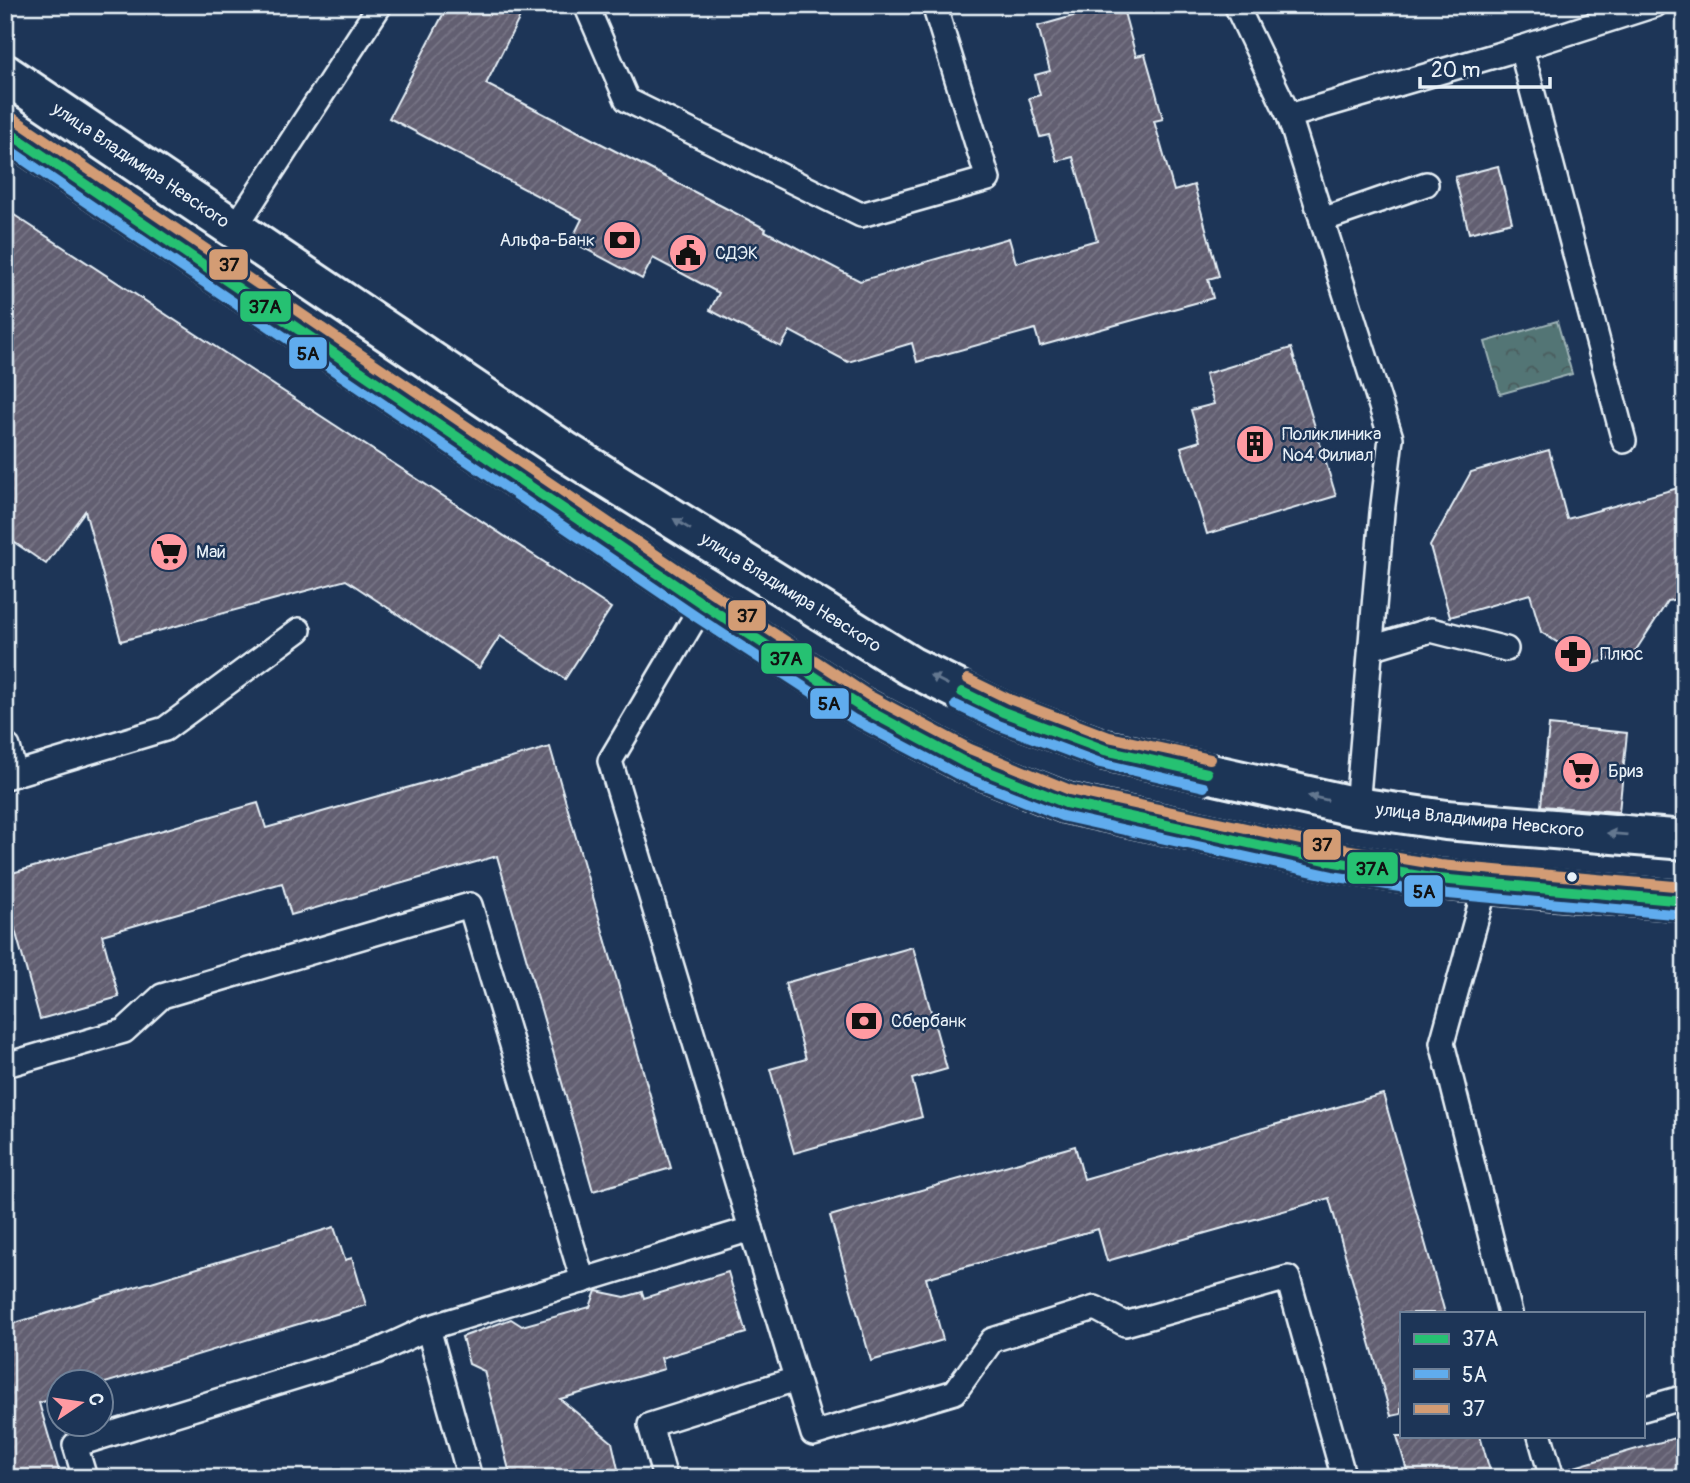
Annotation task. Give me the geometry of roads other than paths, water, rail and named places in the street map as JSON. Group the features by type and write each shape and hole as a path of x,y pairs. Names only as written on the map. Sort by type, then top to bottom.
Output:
{"street":[{"name":"улица Владимира Невского","path":"5,74 566,452 910,666 1003,712 1105,750 1357,807 1446,820 1685,840"},
{"path":"5,130 703,604 861,707 964,762 1066,803 1335,862 1438,879 1685,901"}],"lane":[{"path":"235,228 380,5"},
{"path":"586,5 627,100 861,215 988,179 934,5"},
{"path":"1236,5 1289,116 1391,438 1357,807"},
{"path":"1289,116 1521,48 1654,5"},
{"path":"1521,48 1625,441"},
{"path":"1322,220 1426,184"},
{"path":"703,604 610,761 813,1434 955,1392 992,1340 1095,1308 1125,1324 1288,1278 1344,1478"},
{"path":"8,747 10,776 165,729 299,630"},
{"path":"1371,648 1432,630 1506,649"},
{"path":"1486,884 1442,1043 1510,1312"},
{"path":"6,1064 124,1031 163,996 470,905 583,1281"},
{"path":"85,1478 75,1446 376,1352 428,1328 751,1229"},
{"path":"428,1328 470,1478"},
{"path":"665,1478 650,1425 796,1379"},
{"path":"1644,1409 1685,1397"},
{"path":"1545,1438 1552,1478"}],"place":[{"name":"Альфа-Банк","path":"622,240"},
{"name":"СДЭК","path":"688,253"},
{"name":"Поликлиника №4 Филиал","path":"1255,444"},
{"name":"Май","path":"169,552"},
{"name":"Плюс","path":"1573,654"},
{"name":"Бриз","path":"1581,771"},
{"name":"Сбербанк","path":"864,1021"}]}
